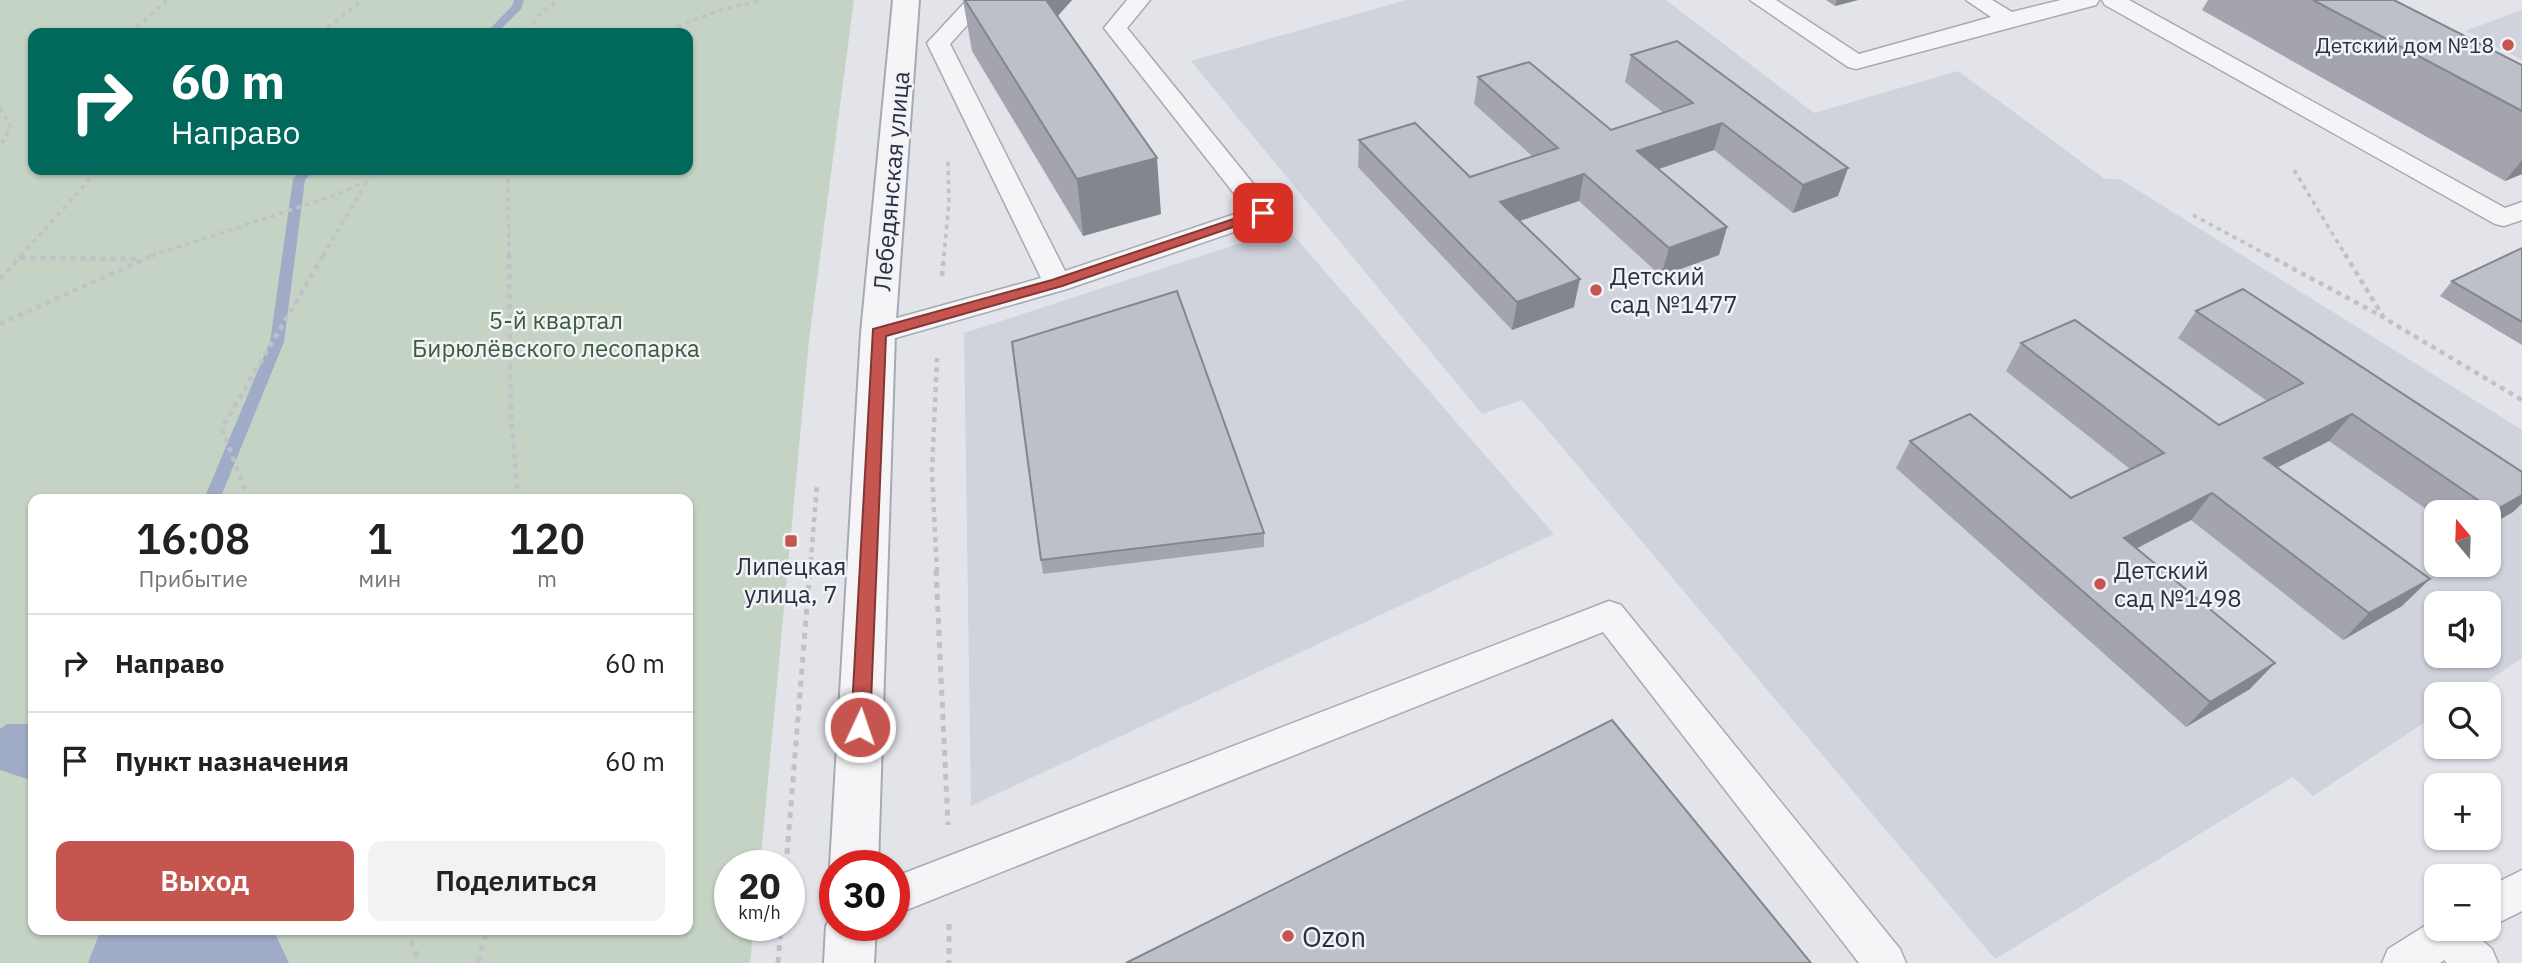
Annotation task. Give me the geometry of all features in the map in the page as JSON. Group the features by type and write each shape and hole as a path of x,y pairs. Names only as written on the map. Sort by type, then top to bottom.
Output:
{"street":[{"name":"Лебедянская улица","path":"855,850 878,333 906,0"},
{"path":"849,963 850,941"}],"lane":[{"path":"979,0 938,43 1057,283"},
{"path":"878,333 1057,283 1263,213 1115,28 1139,0"},
{"path":"1761,0 1856,62 2088,0"},
{"path":"1978,0 2009,19"},
{"path":"2113,0 2504,218 2522,210"},
{"path":"910,890 1609,615 1885,963"},
{"path":"2501,901 2522,889"},
{"path":"2403,963 2438,941"},
{"path":"2459,941 2477,963"}],"path":[{"path":"136,28 167,0"},
{"path":"327,28 363,0"},
{"path":"532,28 537,17 557,0"},
{"path":"673,28 723,9 763,0"},
{"path":"0,108 11,127 0,147"},
{"path":"948,149 950,202 938,316 932,472 950,874 949,963"},
{"path":"2294,170 2384,317 2522,400"},
{"path":"0,279 92,175"},
{"path":"245,494 222,428 370,175"},
{"path":"508,175 511,416 518,494"},
{"path":"0,324 138,260 333,196 366,182"},
{"path":"2193,215 2398,326"},
{"path":"19,258 145,259 138,260"},
{"path":"787,850 817,485"},
{"path":"408,935 420,963"},
{"path":"478,963 485,935"},
{"path":"778,963 780,941"}],"shaded area":[{"name":"Детский сад №1498","path":"1406,0 1666,0 1814,113 1958,71 2105,179 2120,179 2522,430 2522,658 2486,682 2424,682 2424,723 2313,796 2293,777 1995,959 1522,400 1482,414 1191,61"},
{"name":"Детский дом №18","path":"2522,10 2522,60 2465,31"},
{"path":"1287,228 1554,534 971,806 964,333"}],"green space":[{"name":"5-й квартал Бирюлёвского лесопарка","path":"0,0 854,0 809,340 761,850 714,850 714,941 752,941 750,963 0,963"}],"water":[{"path":"7,724 28,724 28,779 0,770 0,729"},
{"path":"99,935 276,935 289,963 88,963"}],"building":[{"path":"965,0 1046,0 1157,158 1077,179"},
{"path":"2313,0 2394,0 2522,65 2522,111"},
{"path":"1677,41 1848,168 1803,185 1722,123 1637,151 1727,227 1669,248 1584,174 1500,202 1580,279 1517,302 1359,140 1415,123 1470,177 1558,148 1478,77 1529,62 1611,130 1693,103 1631,55"},
{"path":"2522,248 2522,322 2452,281"},
{"path":"2243,289 2522,472 2522,495 2501,507 2501,500 2478,500 2352,414 2264,458 2424,575 2424,578 2430,579 2369,613 2212,493 2124,538 2275,663 2210,702 1910,441 1970,414 2071,498 2164,453 2021,343 2075,320 2219,425 2303,383 2196,311"},
{"path":"1177,291 1264,533 1041,560 1012,342"},
{"path":"1612,720 1811,963 1126,963"}],"waterway":[{"path":"496,28 517,7 519,0"},
{"path":"214,494 277,342 299,179 303,175"}],"place":[{"name":"Детский дом №18","path":"2508,45"},
{"name":"Детский сад №1477","path":"1596,290"},
{"name":"Липецкая улица, 7","path":"791,541"},
{"name":"Детский сад №1498","path":"2100,584"},
{"name":"Ozon","path":"1288,936"}],"route":[{"path":"860,727 878,333 1057,283 1263,213"}]}
